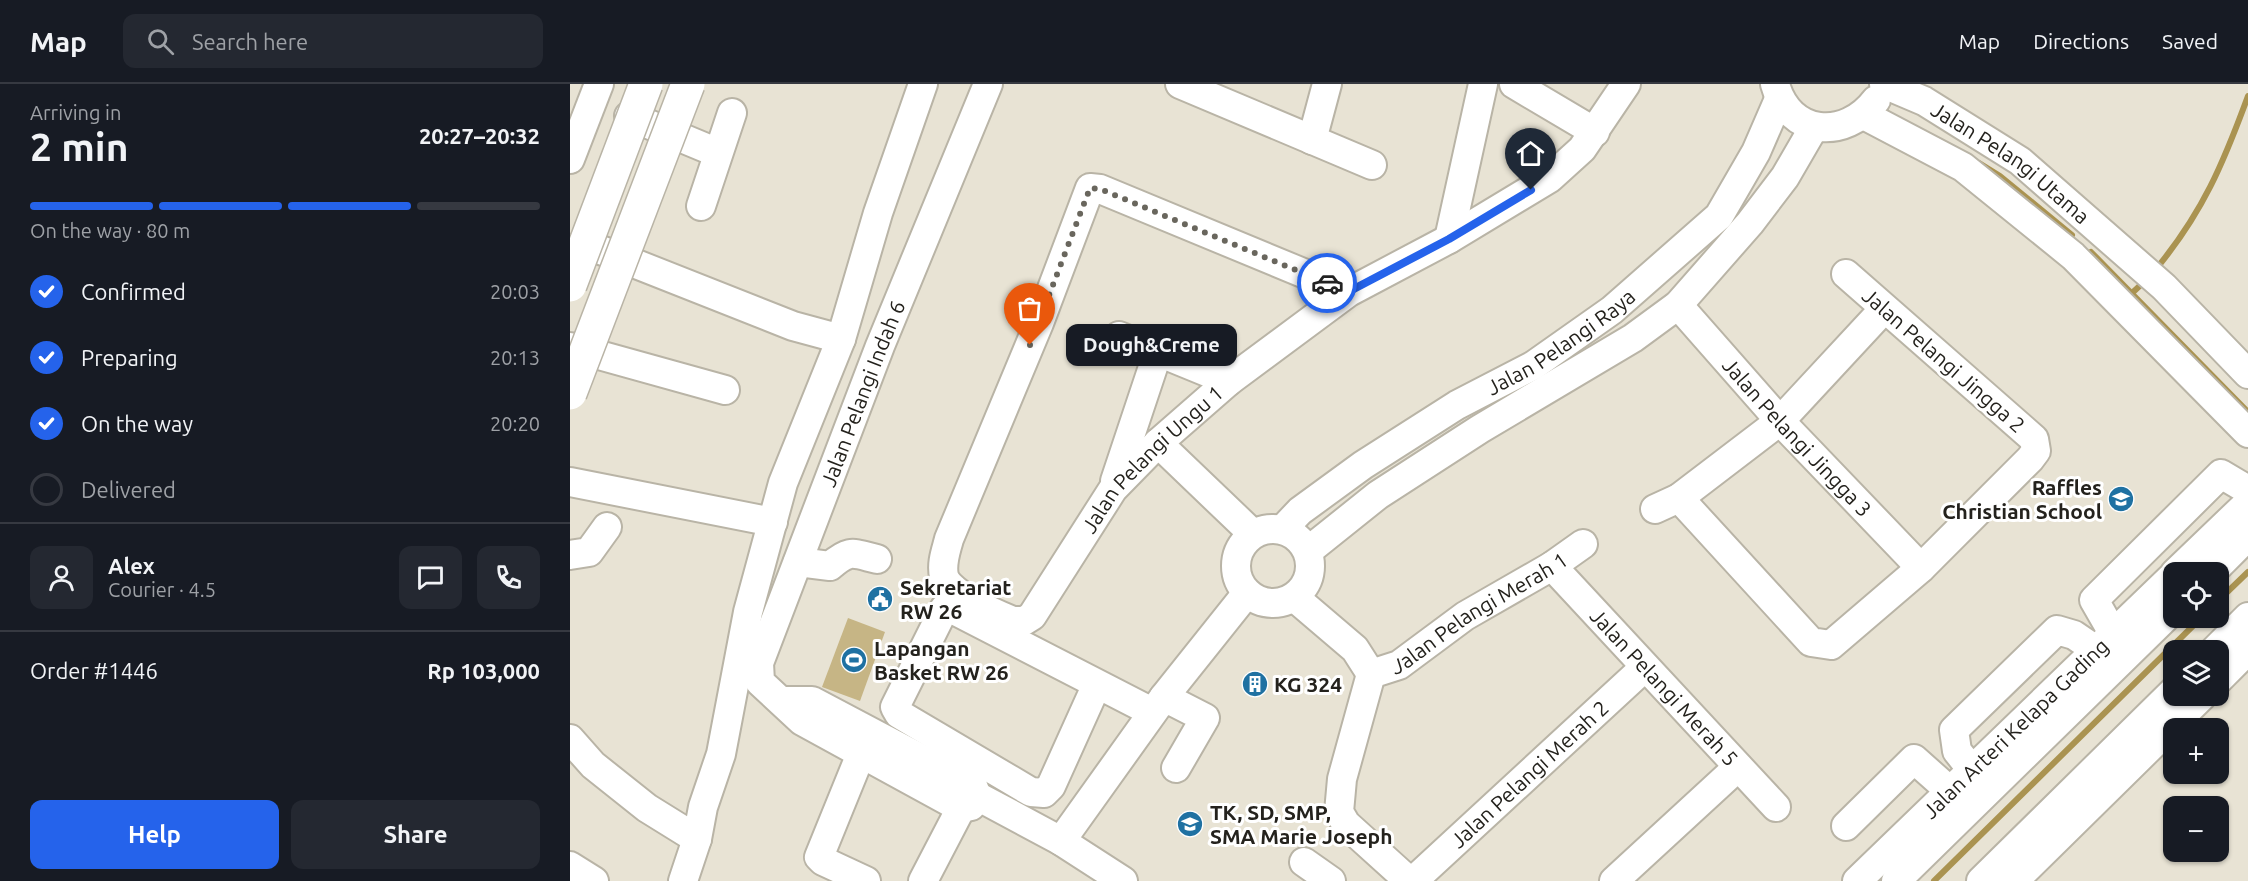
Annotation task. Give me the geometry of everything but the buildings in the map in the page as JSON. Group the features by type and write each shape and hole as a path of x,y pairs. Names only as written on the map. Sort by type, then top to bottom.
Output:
{"highway":[{"path":"570,285 646,84"},
{"path":"570,393 688,84"}],"street":[{"path":"570,159 599,84"},
{"path":"683,881 697,840 703,807 721,754 748,612 783,483 841,339 878,213 923,84"},
{"name":"Jalan Pelangi Indah 6","path":"988,84 880,346 759,663 760,682 781,700 812,701 867,743 974,786 969,802 1061,841 1123,881"},
{"path":"1180,84 1372,165"},
{"path":"1312,141 1327,84"},
{"path":"1449,239 1483,84"},
{"path":"1514,84 1595,132"},
{"name":"Jalan Pelangi Ungu 1","path":"1348,292 1100,189 1090,188 1039,323 949,539 943,563 945,578 952,589 1013,621 1024,621 1043,603 1113,489 1158,444 1229,381 1348,292 1449,239 1550,178 1582,149 1626,84"},
{"path":"1777,92 1794,117 1814,127 1840,126 1864,115 1875,101 1882,84"},
{"name":"Jalan Pelangi Utama","path":"1882,84 1924,101 2020,161 2100,231 2164,315 2248,433"},
{"name":"Jalan Pelangi Raya","path":"1283,529 1300,511 1363,465 1457,405 1534,365 1612,310 1719,216 1756,152 1777,92"},
{"path":"701,206 732,113"},
{"name":"Jalan Pelangi Utama","path":"1864,115 1963,167 2073,256 2164,315 2248,374"},
{"path":"629,116 718,153"},
{"name":"Jalan Pelangi Raya","path":"1308,551 1378,495 1480,429 1633,338 1678,305 1750,223 1785,177 1814,127"},
{"name":"Jalan Pelangi Utama","path":"2073,256 2100,231"},
{"path":"583,243 793,326 841,339"},
{"name":"Jalan Pelangi Jingga 2","path":"1846,274 2034,439 2036,451 1922,568"},
{"name":"Jalan Pelangi Jingga 3","path":"1678,305 1780,421 1922,568"},
{"path":"1884,309 1780,421 1667,504 1811,642 1820,645 1831,645 1922,568"},
{"path":"1119,336 1229,381"},
{"path":"570,347 725,390"},
{"path":"1113,489 1158,352"},
{"path":"1158,444 1253,534"},
{"path":"1972,770 1957,751 1954,730 2057,630 2104,642 2094,600 2221,474 2248,490"},
{"path":"570,482 773,522"},
{"name":"Jalan Arteri Kelapa Gading","path":"2187,562 2248,503"},
{"path":"570,555 589,552 607,527"},
{"path":"1264,529 1283,529 1297,537 1308,551 1311,567 1308,579 1294,597 1282,602 1270,603 1247,593 1236,573 1235,562 1244,541 1253,534 1264,529"},
{"path":"2222,562 2248,536"},
{"name":"Jalan Pelangi Merah 1","path":"1371,674 1399,665 1466,616 1552,566 1582,544"},
{"path":"798,562 830,566 844,554 851,552 877,559"},
{"name":"Jalan Pelangi Merah 5","path":"1552,566 1776,807"},
{"name":"Jalan Arteri Kelapa Gading","path":"1857,881 2163,585"},
{"path":"1061,841 1158,704 1247,593"},
{"name":"Jalan Pelangi Merah 1","path":"1294,597 1355,648 1371,674 1342,779 1339,812 1346,824 1411,881"},
{"path":"1097,684 1051,786 1044,793 1031,792 898,714 895,707 944,609 959,611 1097,684 1205,718 1176,768"},
{"path":"2225,640 2248,618"},
{"name":"Jalan Arteri Kelapa Gading","path":"1896,881 2163,620"},
{"path":"2229,669 2248,651"},
{"name":"Jalan Pelangi Merah 2","path":"1411,881 1645,667"},
{"path":"1981,881 2163,702"},
{"path":"2014,881 2192,706"},
{"path":"570,739 593,765 647,807 697,840"},
{"path":"866,881 819,871 819,852 867,743"},
{"path":"1846,826 1914,759 1950,791"},
{"path":"1614,881 1738,767"},
{"path":"923,881 969,802"},
{"path":"1304,862 1331,881"},
{"path":"570,866 594,881"}],"shaded area":[{"name":"Lapangan Basket RW 26","path":"848,618 885,632 860,701 822,687"}],"waterway":[{"path":"2156,269 2187,227 2210,187 2230,144 2248,96"},
{"path":"1979,163 2000,176 2072,235"},
{"path":"2091,252 2248,412"},
{"path":"2131,294 2146,280"},
{"path":"2229,590 2248,572"},
{"path":"1934,881 2191,628"}],"way so far":[{"path":"1030,345 1090,188 1100,189 1327,283"}],"place":[{"name":"Dough&Creme","path":"1030,345"},
{"name":"Raffles Christian School","path":"2121,499"},
{"name":"Sekretariat RW 26","path":"880,599"},
{"name":"Lapangan Basket RW 26","path":"854,660"},
{"name":"KG 324","path":"1255,684"},
{"name":"TK, SD, SMP, SMA Marie Joseph","path":"1190,824"}],"route":[{"path":"1327,283 1348,292 1449,239 1531,190"}]}
